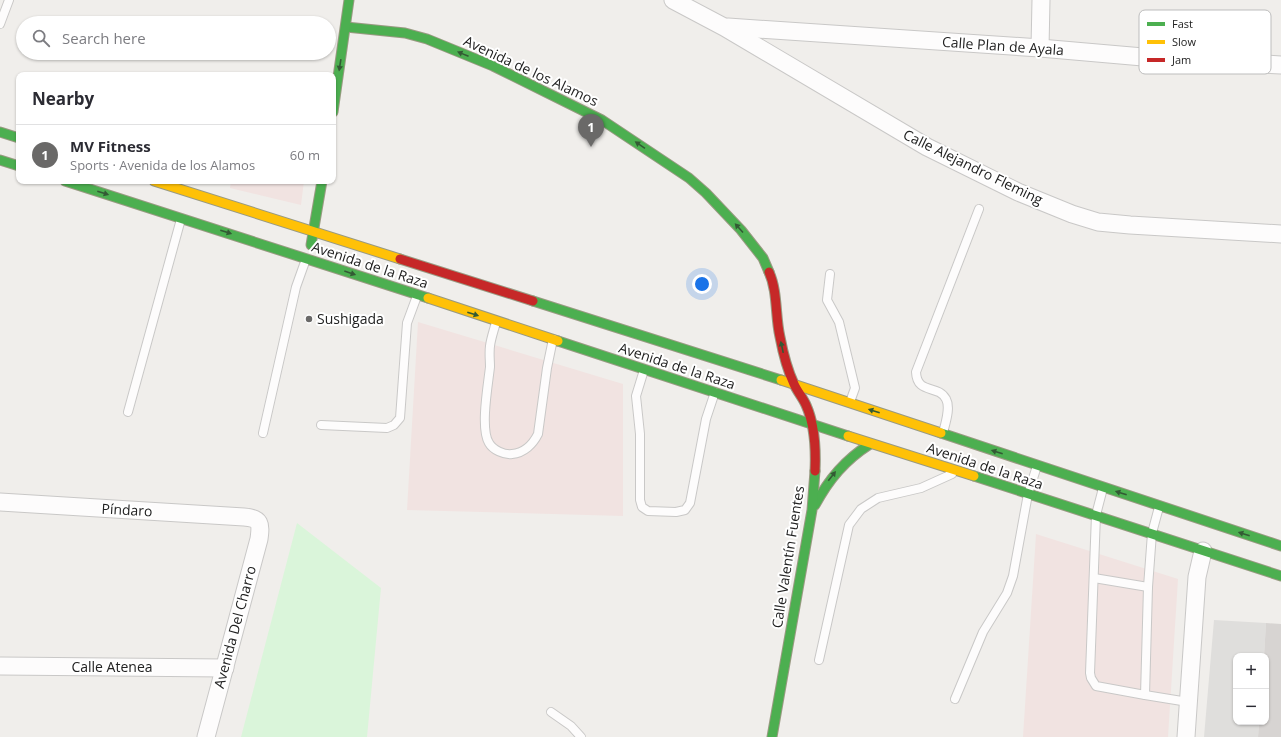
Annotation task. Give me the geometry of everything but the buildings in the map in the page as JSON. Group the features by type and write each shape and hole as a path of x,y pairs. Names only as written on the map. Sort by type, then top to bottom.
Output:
{"main road":[{"path":"336,92 349,0"},
{"name":"Avenida de los Alamos","path":"346,27 404,32 427,39 493,66 602,120 689,178 742,230 763,258 773,280 779,335 786,364 794,384"},
{"path":"0,132 16,137"},
{"path":"0,160 16,165"},
{"name":"Avenida de la Raza","path":"74,184 306,258 417,296 553,339 870,444 1096,515 1281,576"},
{"name":"Avenida de la Raza","path":"163,184 794,384 1281,546"},
{"path":"306,258 314,232 322,184"},
{"name":"Calle Valentín Fuentes","path":"772,737 812,510 816,454 812,425 806,405 794,384"},
{"path":"812,510 830,478 843,463 855,452 870,444"}],"street":[{"name":"Calle Alejandro Fleming","path":"674,0 724,27 928,148 1018,192 1072,214 1098,222 1281,234"},
{"path":"1040,48 1041,0"},
{"name":"Calle Plan de Ayala","path":"724,27 1040,48 1139,57"},
{"name":"Calle Plan de Ayala","path":"1271,63 1281,64"},
{"name":"Píndaro","path":"0,502 237,516 255,519"},
{"name":"Avenida Del Charro","path":"206,737 259,539 260,526 255,519"},
{"path":"1186,737 1197,577 1203,551"},
{"name":"Calle Atenea","path":"0,666 225,668"}],"lane":[{"path":"0,24 9,0"},
{"path":"943,434 947,406 946,398 940,393 921,386 916,380 916,372 979,209"},
{"path":"128,412 181,218"},
{"path":"263,433 296,287 306,258"},
{"path":"830,274 827,300 839,322 855,388 850,403"},
{"path":"321,425 387,428 394,425 400,418 408,323 417,296"},
{"path":"496,321 490,346 485,435 493,449 502,452 512,454 526,449 533,443 538,434 547,368 553,339"},
{"path":"644,370 636,396 640,434 640,500 642,507 648,511 676,512 685,510 690,503 706,419 715,392"},
{"path":"955,699 983,632 1007,593 1013,576 1028,494 1038,465"},
{"path":"820,660 849,524 861,509 878,498 921,488 957,472"},
{"path":"1103,487 1096,515 1091,678 1096,686 1188,702"},
{"path":"1145,695 1148,587 1152,534 1159,506"},
{"path":"1094,578 1148,587"},
{"path":"551,712 571,726 581,737"}],"shaded area":[{"path":"231,184 304,184 301,205 230,188"},
{"path":"418,322 623,384 623,516 407,510"},
{"path":"1036,534 1178,579 1168,737 1023,737"},
{"path":"1214,620 1266,623 1264,653 1233,653 1233,725 1259,725 1258,737 1204,737"}],"green space":[{"path":"297,523 381,588 367,737 241,737"}],"traffic: fast":[{"path":"336,91 349,0"},
{"path":"346,27 405,33 427,39 493,66 602,120 689,178 706,193 741,230 763,258 769,272"},
{"path":"0,132 16,137"},
{"path":"0,160 16,165"},
{"path":"74,184 428,298"},
{"path":"311,245 321,184"},
{"path":"533,301 781,380"},
{"path":"558,341 848,436"},
{"path":"941,433 1281,546"},
{"path":"815,505 832,478 845,463 870,444"},
{"path":"772,737 812,510 815,471"},
{"path":"974,476 1281,576"}],"traffic: slow":[{"path":"163,184 400,259"},
{"path":"428,298 558,341"},
{"path":"781,380 941,433"},
{"path":"848,436 974,476"}],"traffic: jam":[{"path":"400,259 533,301"},
{"path":"769,272 774,288 778,329 782,349 795,387 806,405 813,429 815,471"}],"place":[{"name":"MV Fitness","path":"591,147"},
{"name":"Sushigada","path":"309,319"}]}
